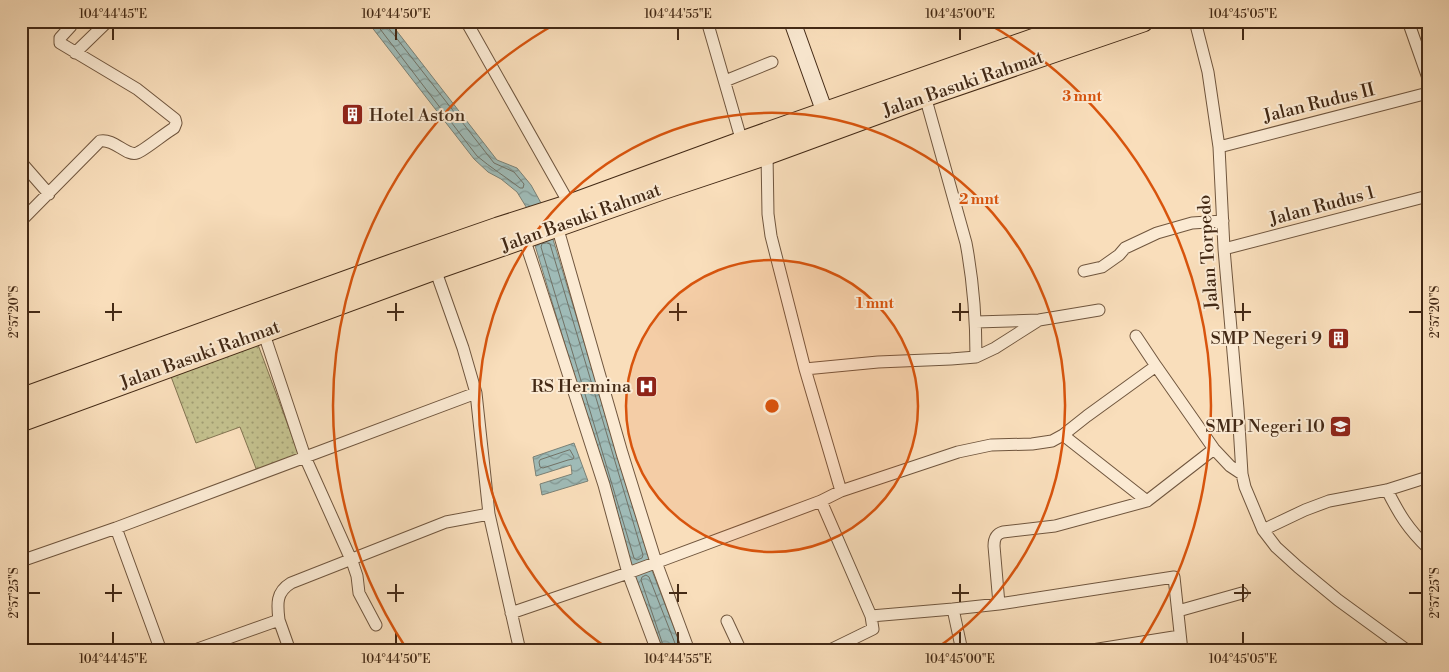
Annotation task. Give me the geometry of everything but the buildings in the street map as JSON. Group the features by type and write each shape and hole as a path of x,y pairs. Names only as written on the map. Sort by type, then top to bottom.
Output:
{"highway":[{"name":"Jalan Basuki Rahmat","path":"21,421 435,269 742,142 1086,21"},
{"name":"Jalan Basuki Rahmat","path":"558,217 662,188 767,154 925,96 1144,21"},
{"name":"Jalan Basuki Rahmat","path":"21,400 374,272 525,232"}],"street":[{"path":"21,221 100,141 107,140 130,152 138,153 174,128 176,124 175,119 137,89 75,53 59,41 72,26 71,21"},
{"path":"75,53 108,21"},
{"path":"707,21 742,142"},
{"path":"792,21 825,113"},
{"name":"Jalan Torpedo","path":"1195,21 1208,72 1219,147 1224,249 1242,474 1245,487 1263,530 1276,547 1298,567 1365,620 1408,651"},
{"path":"1408,21 1428,78"},
{"path":"470,23 558,217 654,563 689,651"},
{"path":"725,81 772,62"},
{"name":"Jalan Rudus II","path":"1219,147 1428,93"},
{"path":"925,96 966,242 976,322 976,357"},
{"path":"767,154 769,226 806,369 841,491"},
{"path":"21,162 49,194"},
{"name":"Jalan Rudus 1","path":"1224,249 1428,196"},
{"path":"1084,271 1102,267 1119,256 1125,248 1157,233 1192,223 1223,221"},
{"path":"525,232 535,271 630,572 657,651"},
{"path":"435,269 463,348 476,393 489,514 520,651"},
{"path":"976,322 1039,320 1099,310"},
{"path":"806,369 878,362 976,357 995,348 1039,320"},
{"path":"263,331 306,457 358,576 359,594 376,625"},
{"path":"1136,336 1214,448 1230,466 1242,474"},
{"path":"510,613 630,572 821,501 841,491 958,452 991,445 1052,442 1156,366"},
{"path":"21,562 476,393"},
{"path":"1063,435 1146,501"},
{"path":"999,604 994,546 997,535 1003,532 1056,526 1146,501 1214,448"},
{"path":"1263,530 1305,510 1330,501 1387,490 1428,477"},
{"path":"1387,490 1398,514 1412,533 1428,548"},
{"path":"821,501 871,616 873,629 828,651"},
{"path":"290,651 279,620 279,594 284,587 446,522 489,514"},
{"path":"116,528 161,651"},
{"path":"871,616 999,604 1174,576 1182,651"},
{"path":"1178,611 1242,594"},
{"path":"953,609 962,651"},
{"path":"192,651 208,648 279,620"},
{"path":"727,621 741,651"},
{"path":"1086,651 1180,636"}],"shaded area":[{"path":"257,342 299,455 257,471 240,427 196,443 170,374"}],"water":[{"path":"367,21 389,21 497,160 517,168 531,185 541,203 528,210 517,192 501,179 488,172 474,159"},
{"path":"552,236 650,560 632,567 534,242"},
{"path":"574,443 588,481 542,495 540,484 572,474 571,465 536,476 533,457"},
{"path":"651,568 683,651 661,651 634,575"}],"place":[{"name":"Hotel Aston","path":"353,115"},
{"name":"SMP Negeri 9","path":"1338,338"},
{"name":"RS Hermina","path":"647,386"},
{"name":"SMP Negeri 10","path":"1341,426"}]}
